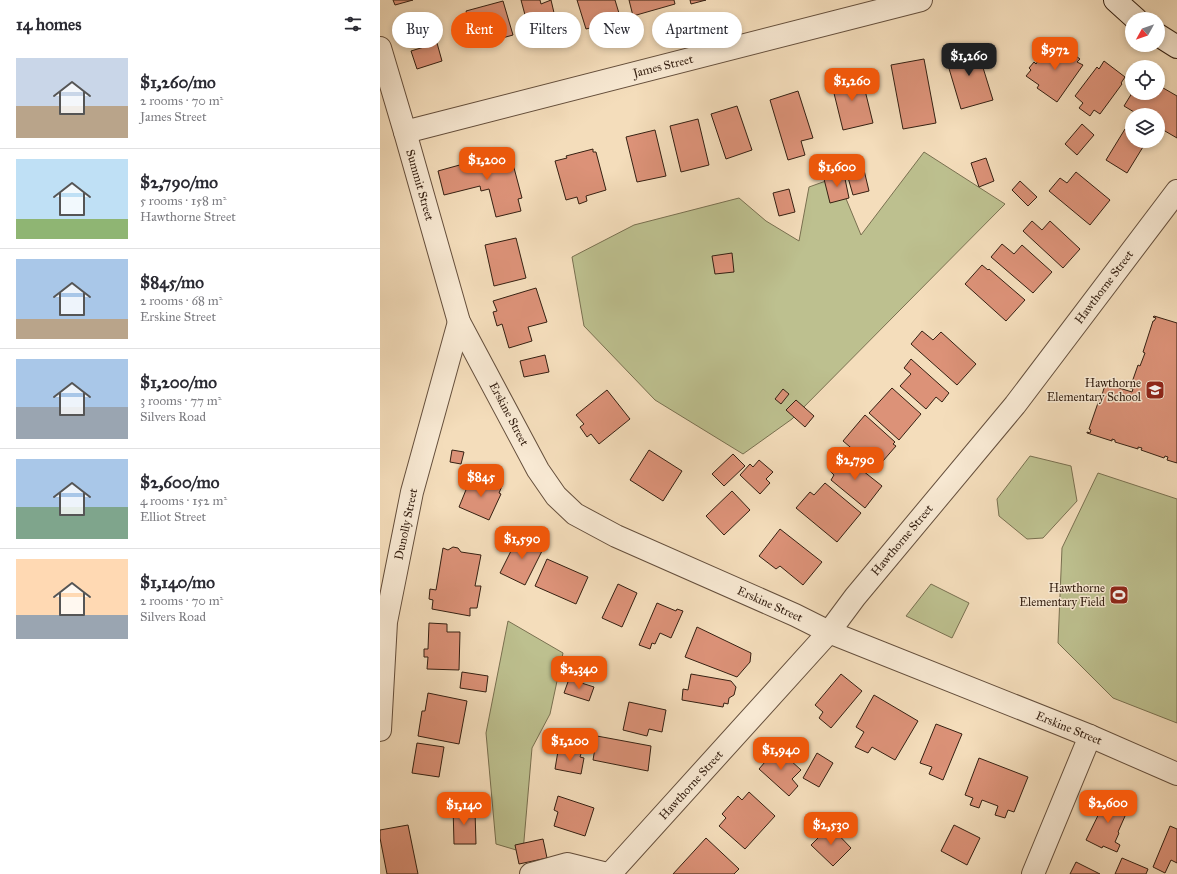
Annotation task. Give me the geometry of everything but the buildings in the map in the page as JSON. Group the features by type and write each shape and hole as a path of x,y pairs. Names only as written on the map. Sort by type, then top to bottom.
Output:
{"street":[{"name":"James Street","path":"405,132 921,0"},
{"path":"1115,0 1128,12"},
{"path":"1165,39 1177,47"},
{"name":"Summit Street","path":"380,48 459,322"},
{"name":"Hawthorne Street","path":"610,874 829,632 855,597 1015,405 1177,191"},
{"name":"Erskine Street","path":"459,322 538,470 556,496 575,514 616,536 800,617 829,632 1090,736 1177,774"},
{"name":"Dunolly Street","path":"380,730 386,622 412,492 459,322"},
{"path":"1033,874 1090,736"},
{"path":"531,874 567,864 607,874"}],"green space":[{"path":"924,152 1005,204 792,419 743,454 655,400 584,326 572,257 634,225 739,198 766,221 799,241 809,187 837,177 861,235"},
{"path":"1030,456 1071,466 1077,501 1043,538 1027,539 999,516 997,499"},
{"name":"Hawthorne Elementary Field","path":"1098,473 1177,499 1177,723 1113,698 1058,643 1062,548"},
{"path":"931,584 969,603 952,638 906,616"},
{"path":"508,621 563,653 550,714 532,748 523,852 496,844 486,733"}],"place":[{"name":"Hawthorne Elementary School","path":"1155,390"},
{"name":"Hawthorne Elementary Field","path":"1119,595"}]}
